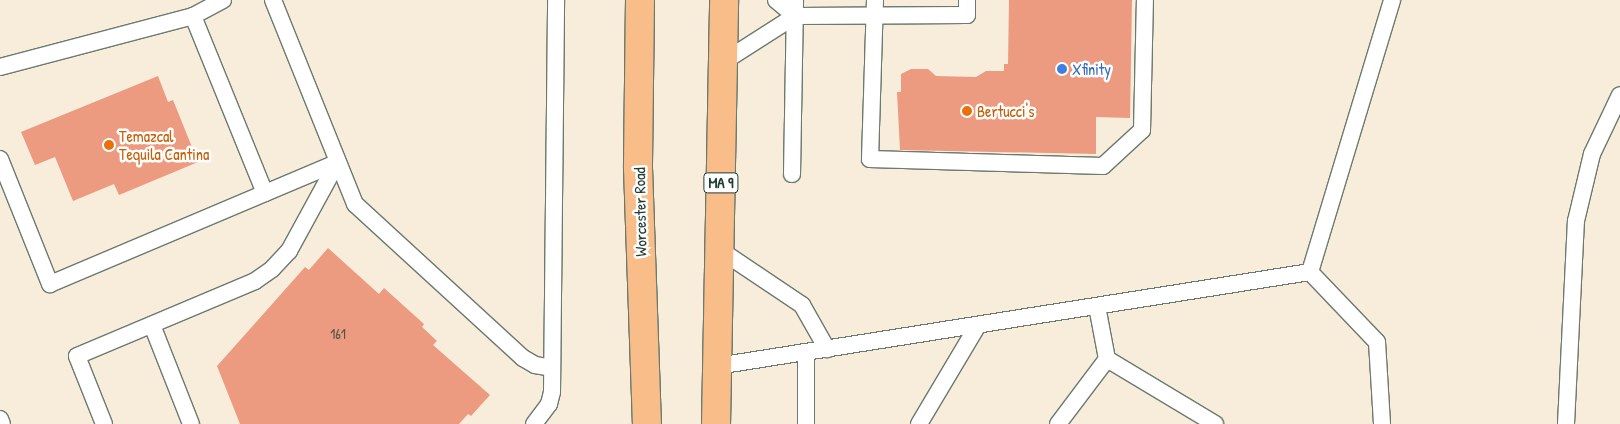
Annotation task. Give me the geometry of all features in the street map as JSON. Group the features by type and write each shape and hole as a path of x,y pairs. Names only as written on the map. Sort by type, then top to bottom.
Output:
{"highway":[{"name":"Worcester Road","path":"640,0 638,168 647,424"},
{"name":"MA 9","path":"716,424 724,0"}],"lane":[{"path":"0,67 193,16 223,0"},
{"path":"273,0 336,163 354,204 366,217 523,358 535,365 552,368"},
{"path":"534,424 549,404 552,368 556,0"},
{"path":"776,0 795,8 967,8"},
{"path":"874,8 870,159 1103,166 1142,130 1145,0"},
{"path":"1310,272 1392,0"},
{"path":"723,62 795,8"},
{"path":"792,174 795,8"},
{"path":"193,16 265,193"},
{"path":"1566,424 1576,221 1592,154 1620,96"},
{"path":"0,159 50,284 336,163"},
{"path":"104,424 77,356 255,282 272,270 289,251 336,163"},
{"path":"720,250 802,304 827,349"},
{"path":"717,366 1310,272"},
{"path":"1310,272 1377,342 1382,424"},
{"path":"1058,424 1107,360 1097,306"},
{"path":"152,325 191,424"},
{"path":"920,424 978,325"},
{"path":"806,352 806,424"},
{"path":"1107,360 1215,424"},
{"path":"0,419 2,424"}],"building":[{"path":"1009,0 1132,0 1130,118 1096,117 1096,154 900,150 897,92 901,92 901,74 911,69 928,69 936,76 976,77 986,71 1004,71 1004,64 1008,64"},
{"name":"Temazcal Tequila Cantina","path":"158,76 168,102 173,100 198,162 119,195 114,184 73,201 55,157 35,165 21,132"},
{"path":"328,248 379,294 384,288 424,324 422,327 437,341 433,345 490,395 471,416 468,414 459,424 240,424 217,366 305,267 309,270"}],"place":[{"name":"Xfinity","path":"1062,69"},
{"name":"Bertucci's","path":"967,111"},
{"name":"Temazcal Tequila Cantina","path":"109,145"}]}
